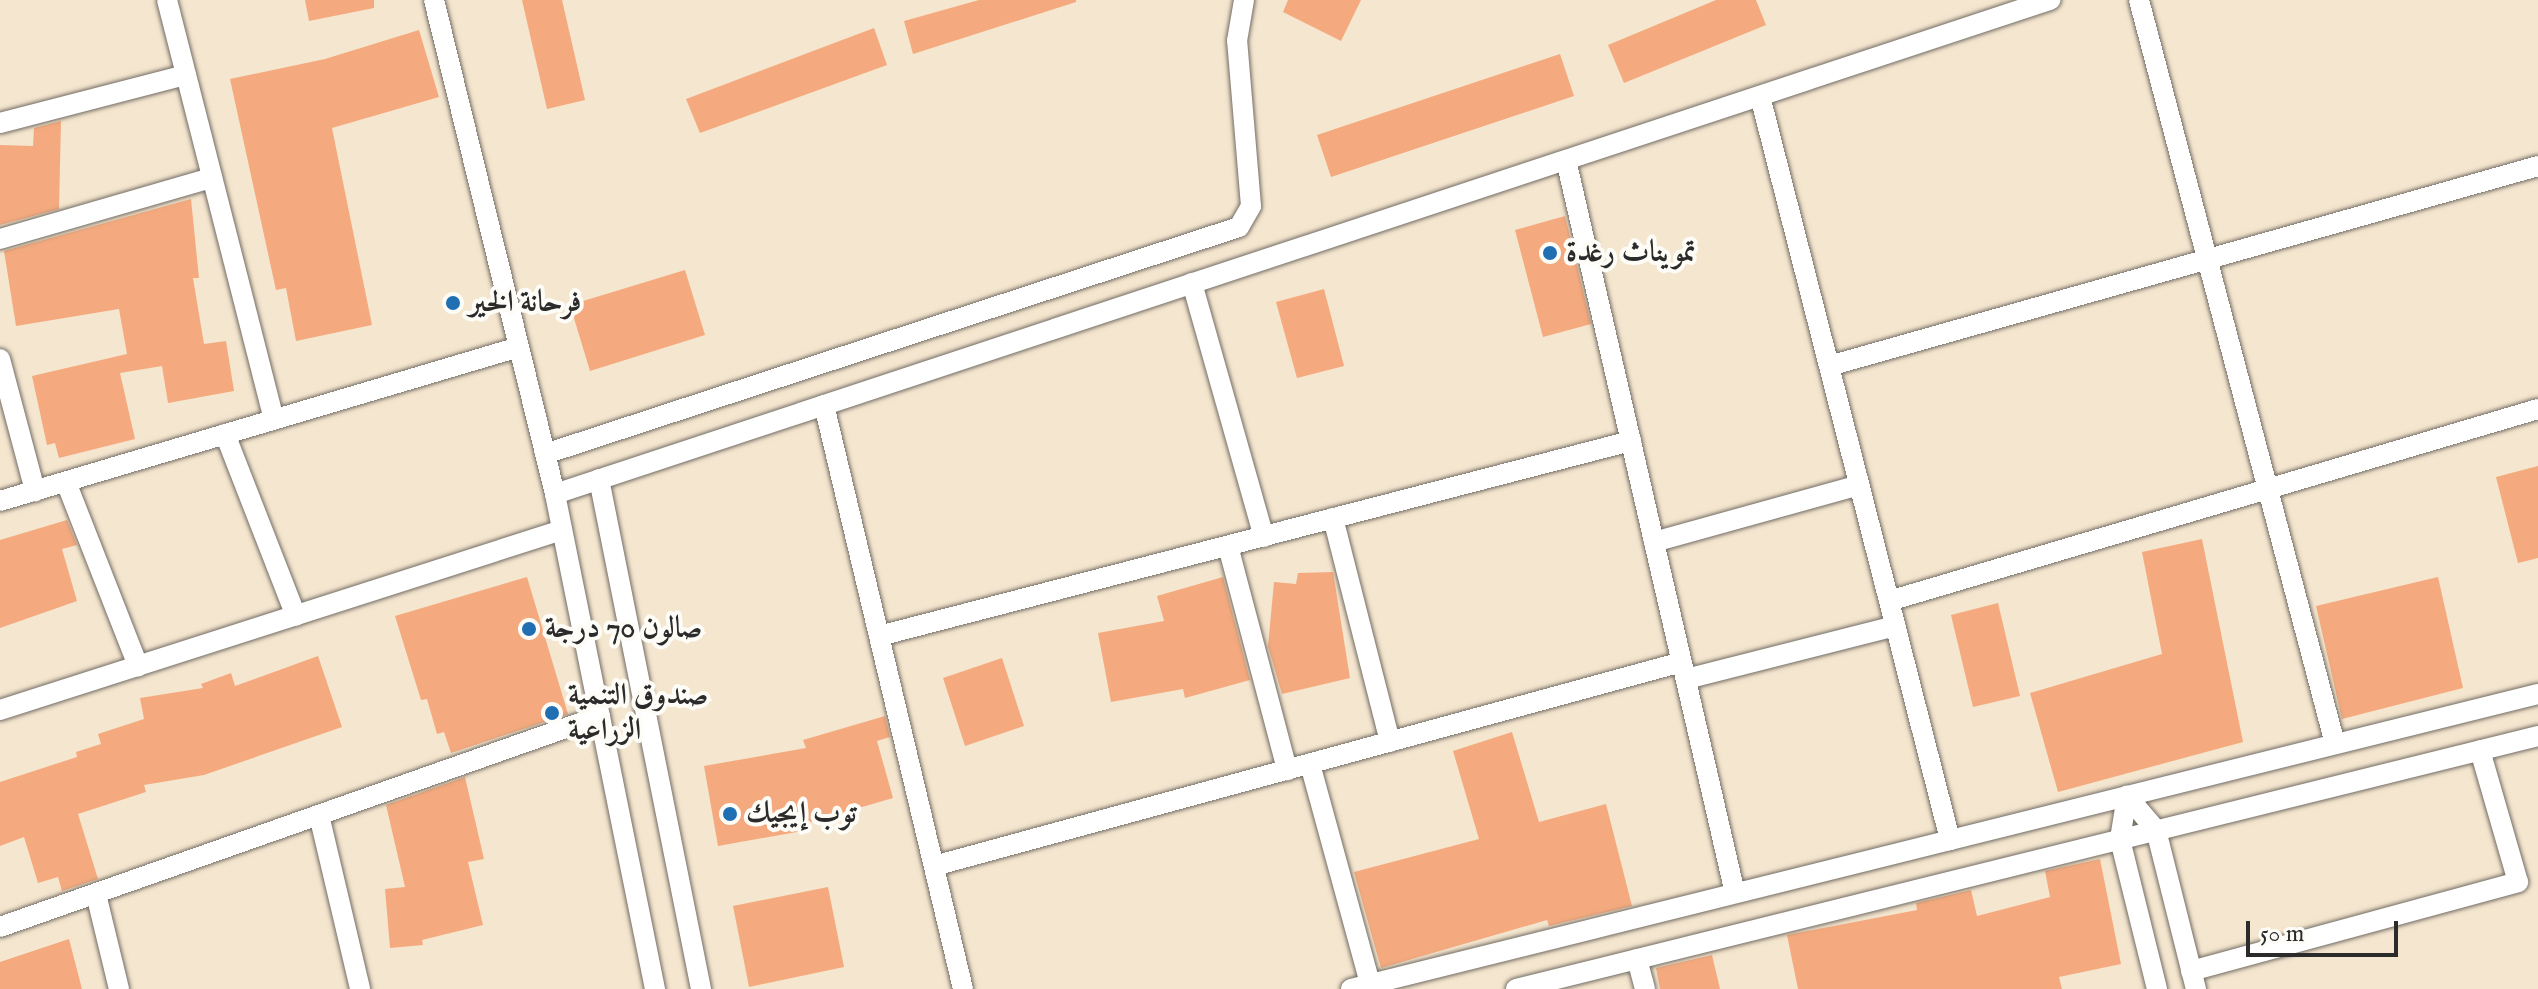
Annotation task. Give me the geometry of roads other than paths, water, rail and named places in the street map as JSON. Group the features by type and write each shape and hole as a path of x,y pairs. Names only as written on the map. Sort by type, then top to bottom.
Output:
{"street":[{"path":"167,0 274,420"},
{"path":"434,0 555,494 655,989"},
{"path":"545,454 857,356 1239,227 1251,206 1237,41 1244,0"},
{"path":"555,494 2050,0"},
{"path":"2139,0 2335,744"},
{"path":"0,123 186,75"},
{"path":"1760,96 1950,840"},
{"path":"1566,160 1735,893"},
{"path":"1829,366 2208,263 2538,166"},
{"path":"0,239 212,178"},
{"path":"1192,283 1264,537"},
{"path":"0,501 519,347"},
{"path":"0,359 35,491"},
{"path":"824,405 963,989"},
{"path":"1889,601 2538,409"},
{"path":"225,434 296,616"},
{"path":"879,636 1631,441"},
{"path":"599,479 701,989"},
{"path":"66,482 138,666"},
{"path":"1654,542 1859,485"},
{"path":"1333,518 1390,742"},
{"path":"0,710 562,530"},
{"path":"1228,546 1287,770"},
{"path":"934,866 1390,742 1684,671 1895,626"},
{"path":"1310,764 1360,987 2538,694"},
{"path":"0,927 600,716"},
{"path":"1516,989 2538,736"},
{"path":"2127,796 2156,830 2193,980 2518,882 2480,750"},
{"path":"2127,796 2120,839 2157,989"},
{"path":"319,815 360,989"},
{"path":"96,894 119,989"},
{"path":"1637,959 1645,989"}],"place":[{"name":"تمويناث رغدة","path":"1550,253"},
{"name":"فرحانة الخير","path":"453,303"},
{"name":"صالون 70 درجة","path":"529,629"},
{"name":"صندوق التنمية الزراعية","path":"552,713"},
{"name":"توب إيجيك","path":"730,814"}]}
